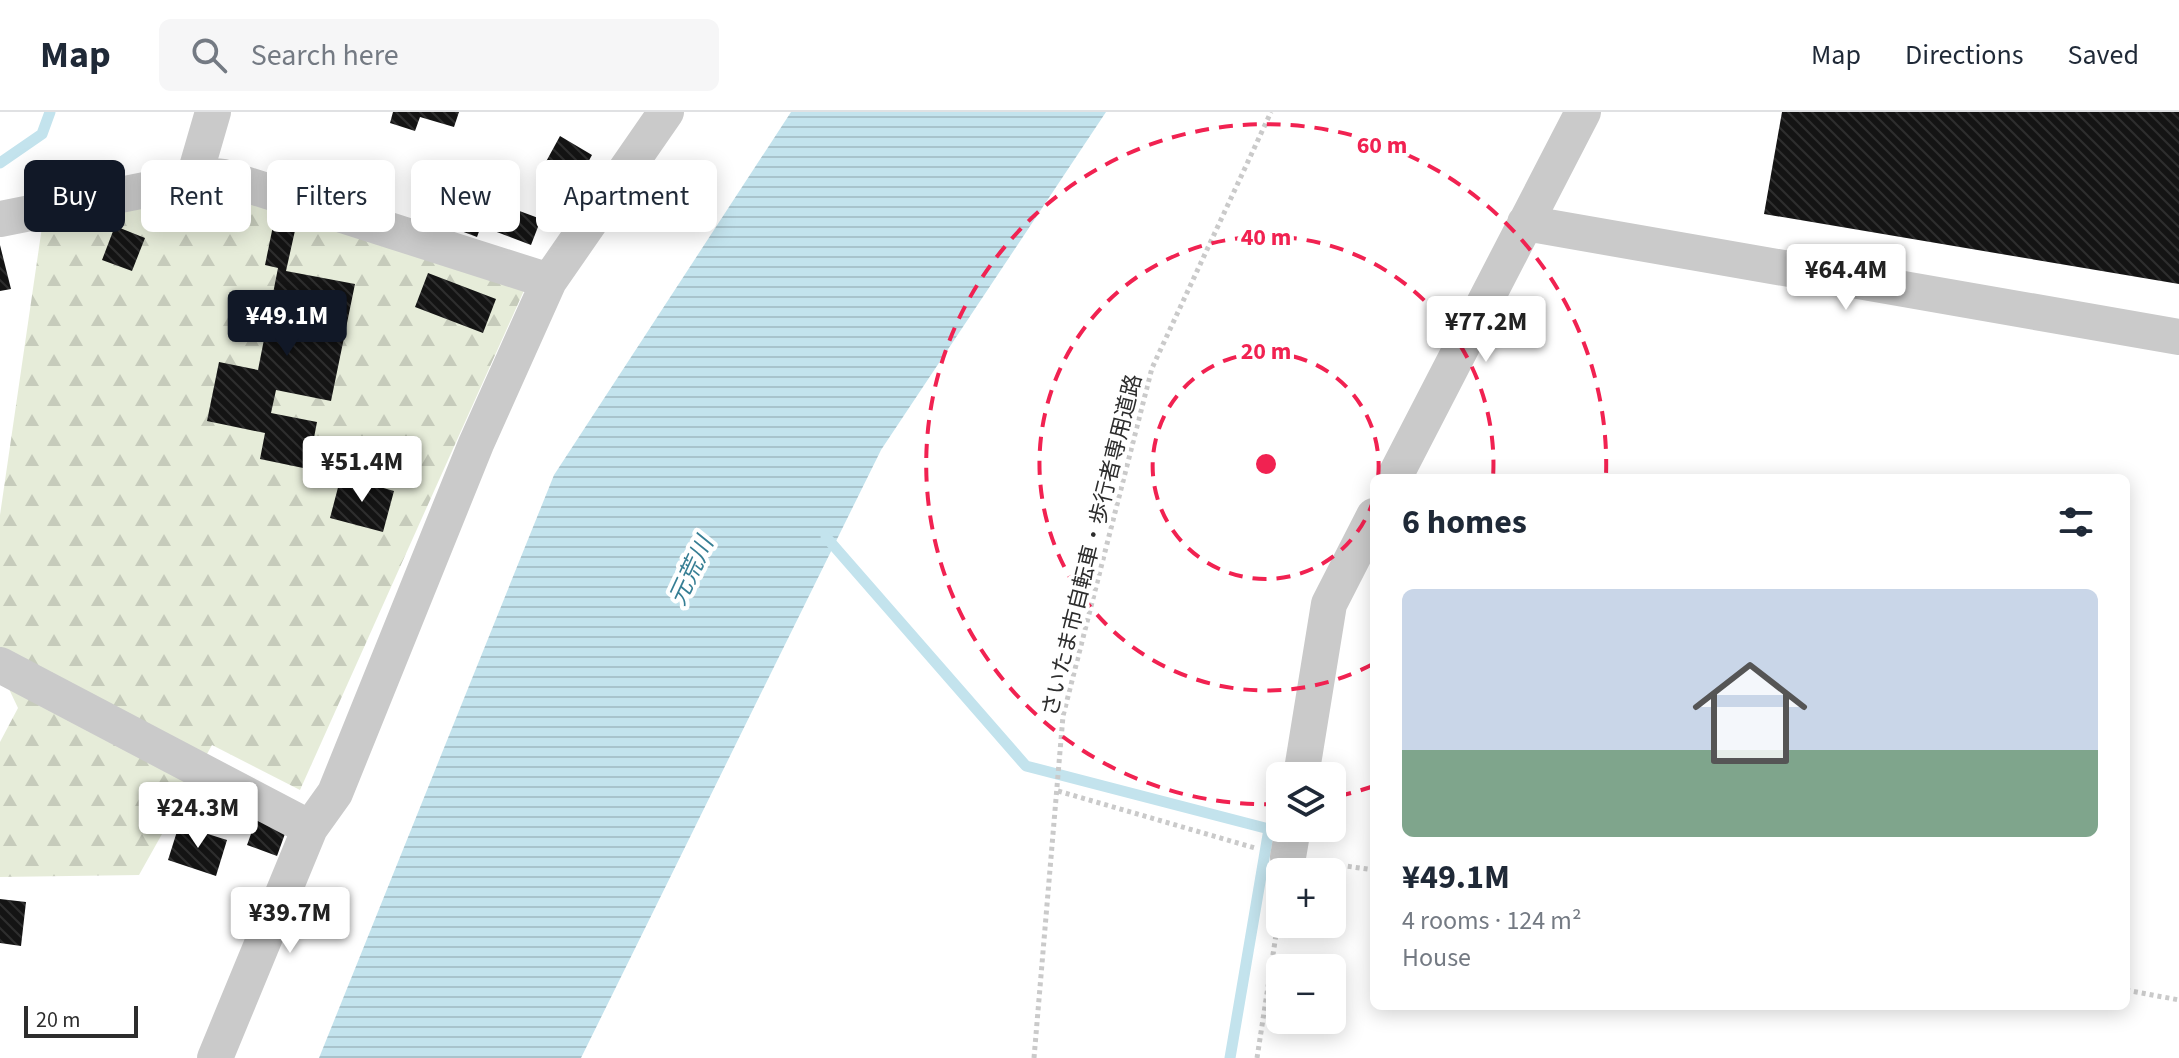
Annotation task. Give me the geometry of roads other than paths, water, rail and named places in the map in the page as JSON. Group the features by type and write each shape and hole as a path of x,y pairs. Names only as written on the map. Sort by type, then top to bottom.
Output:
{"street":[{"path":"199,160 213,112"},
{"path":"215,1058 310,828 335,793 470,459 549,281 666,112"},
{"path":"1396,474 1583,112"},
{"path":"251,186 549,281"},
{"path":"0,219 141,191"},
{"path":"1525,223 2179,337"},
{"path":"1303,762 1329,604 1370,524"},
{"path":"0,665 310,828"}],"water":[{"name":"元荒川","path":"791,112 1106,112 881,450 581,1058 319,1058 554,475 713,232 717,232 717,225"}],"waterway":[{"path":"0,163 42,134 50,112"},
{"path":"826,537 1026,766 1269,829 1230,1058"}]}
